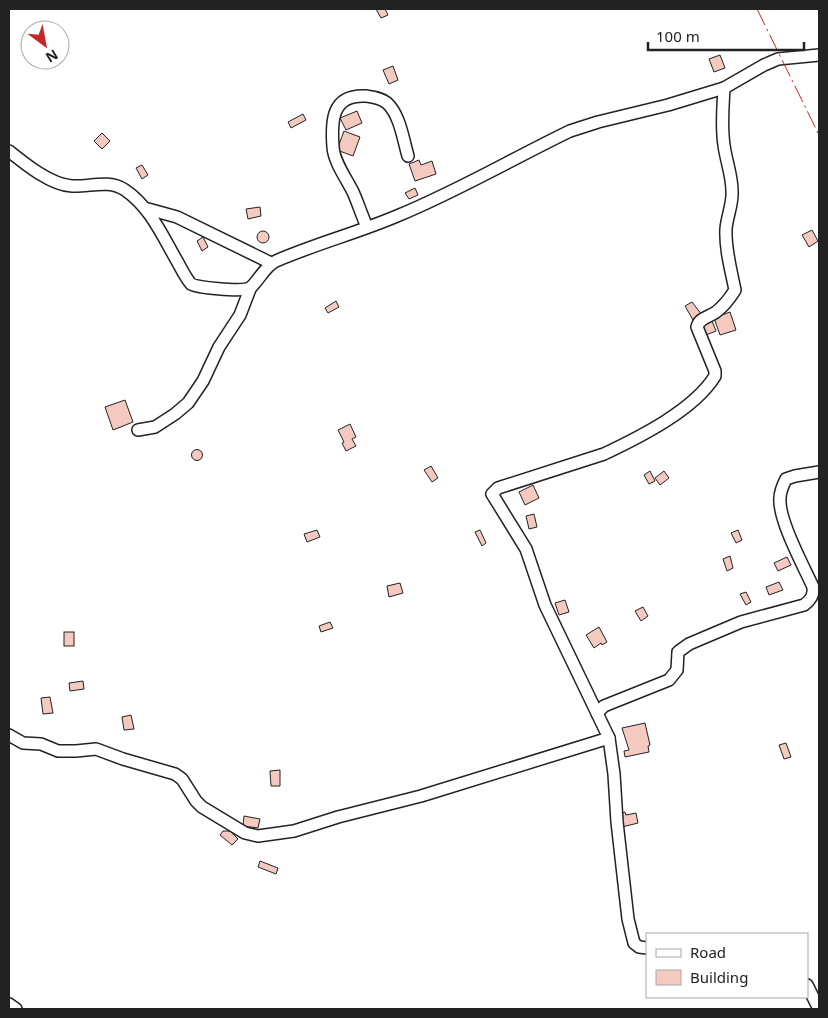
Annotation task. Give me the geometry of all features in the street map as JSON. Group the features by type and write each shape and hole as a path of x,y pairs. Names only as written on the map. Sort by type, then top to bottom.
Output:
{"street":[{"path":"138,430 155,427 176,414 188,403 203,381 219,347 240,315 250,289 271,263 310,246 396,216 437,198 570,131 724,88 778,59 819,55"},
{"path":"646,948 638,947 634,943 628,918 614,774 608,738 545,605 526,549 492,494 498,488 604,454 621,446 691,404 715,376 715,371 697,327 701,320 727,302 735,290 726,244 727,219 733,193 732,178 722,130 724,88"},
{"path":"367,227 334,151 333,121 338,105 346,99 358,96 373,97 386,102 397,120 408,156"},
{"path":"9,151 24,163 58,184 72,186 108,184 125,189 148,209 191,284 210,288 250,289"},
{"path":"148,209 177,217 271,263"},
{"path":"597,713 604,706 669,680 677,670 678,652 689,644 741,622 804,605 810,601 813,587 782,516 779,500 786,479 819,472"},
{"path":"9,735 23,743 41,744 58,751 96,750 175,774 182,779 202,807 245,833 258,836 294,831 338,817 421,796 608,738"},
{"path":"808,987 819,1009"},
{"path":"9,1004 16,1009"}],"building":[{"path":"376,9 385,9 388,15 381,18"},
{"path":"720,55 725,68 714,72 709,59"},
{"path":"393,66 398,80 389,84 383,70"},
{"path":"357,111 362,123 346,130 340,118"},
{"path":"303,114 306,120 291,128 288,122"},
{"path":"344,131 360,137 353,156 337,150"},
{"path":"102,133 110,141 102,149 94,141"},
{"path":"419,160 421,165 432,161 436,174 415,181 409,164"},
{"path":"142,165 148,175 142,179 136,168"},
{"path":"415,188 418,195 409,199 405,193"},
{"path":"260,207 261,216 248,219 246,209"},
{"path":"812,230 818,241 809,247 802,235"},
{"path":"263,231 269,237 263,243 257,237"},
{"path":"203,237 208,247 202,251 197,241"},
{"path":"336,301 339,307 328,313 325,308"},
{"path":"692,302 702,315 693,320 685,306"},
{"path":"730,312 736,330 720,335 714,318"},
{"path":"710,316 716,331 701,337 695,323"},
{"path":"125,400 133,422 113,430 105,407"},
{"path":"350,424 356,437 352,439 356,446 346,451 338,430"},
{"path":"195,450 199,450 202,455 201,459 195,460 192,457 192,453"},
{"path":"431,466 438,478 432,482 424,470"},
{"path":"650,471 655,481 649,484 644,475"},
{"path":"664,471 669,478 660,485 655,478"},
{"path":"533,485 539,498 525,505 519,492"},
{"path":"534,514 537,527 529,529 526,516"},
{"path":"317,530 320,537 307,542 304,534"},
{"path":"480,530 486,543 482,546 475,532"},
{"path":"738,530 742,540 736,543 731,533"},
{"path":"730,556 733,568 727,571 723,559"},
{"path":"787,557 791,565 778,571 774,563"},
{"path":"779,582 783,590 769,595 766,587"},
{"path":"400,583 403,593 389,597 387,586"},
{"path":"746,592 751,602 746,605 740,594"},
{"path":"565,600 569,612 559,615 555,603"},
{"path":"643,607 648,616 641,621 635,611"},
{"path":"330,622 333,628 321,632 319,626"},
{"path":"599,627 607,642 602,645 601,643 594,648 586,635"},
{"path":"64,632 74,632 74,646 64,646"},
{"path":"83,681 84,689 70,691 69,683"},
{"path":"50,697 53,713 43,714 41,698"},
{"path":"131,715 134,729 124,730 122,717"},
{"path":"645,723 650,745 648,746 649,752 625,757 624,751 629,750 622,728"},
{"path":"786,743 791,757 784,759 779,745"},
{"path":"280,770 280,786 271,786 270,771"},
{"path":"622,811 626,815 636,813 638,823 618,828"},
{"path":"244,816 260,819 258,828 243,826"},
{"path":"223,831 230,831 238,839 232,845 220,835"},
{"path":"260,861 278,868 276,874 258,867"}],"power":[{"path":"757,9 819,135"}]}
